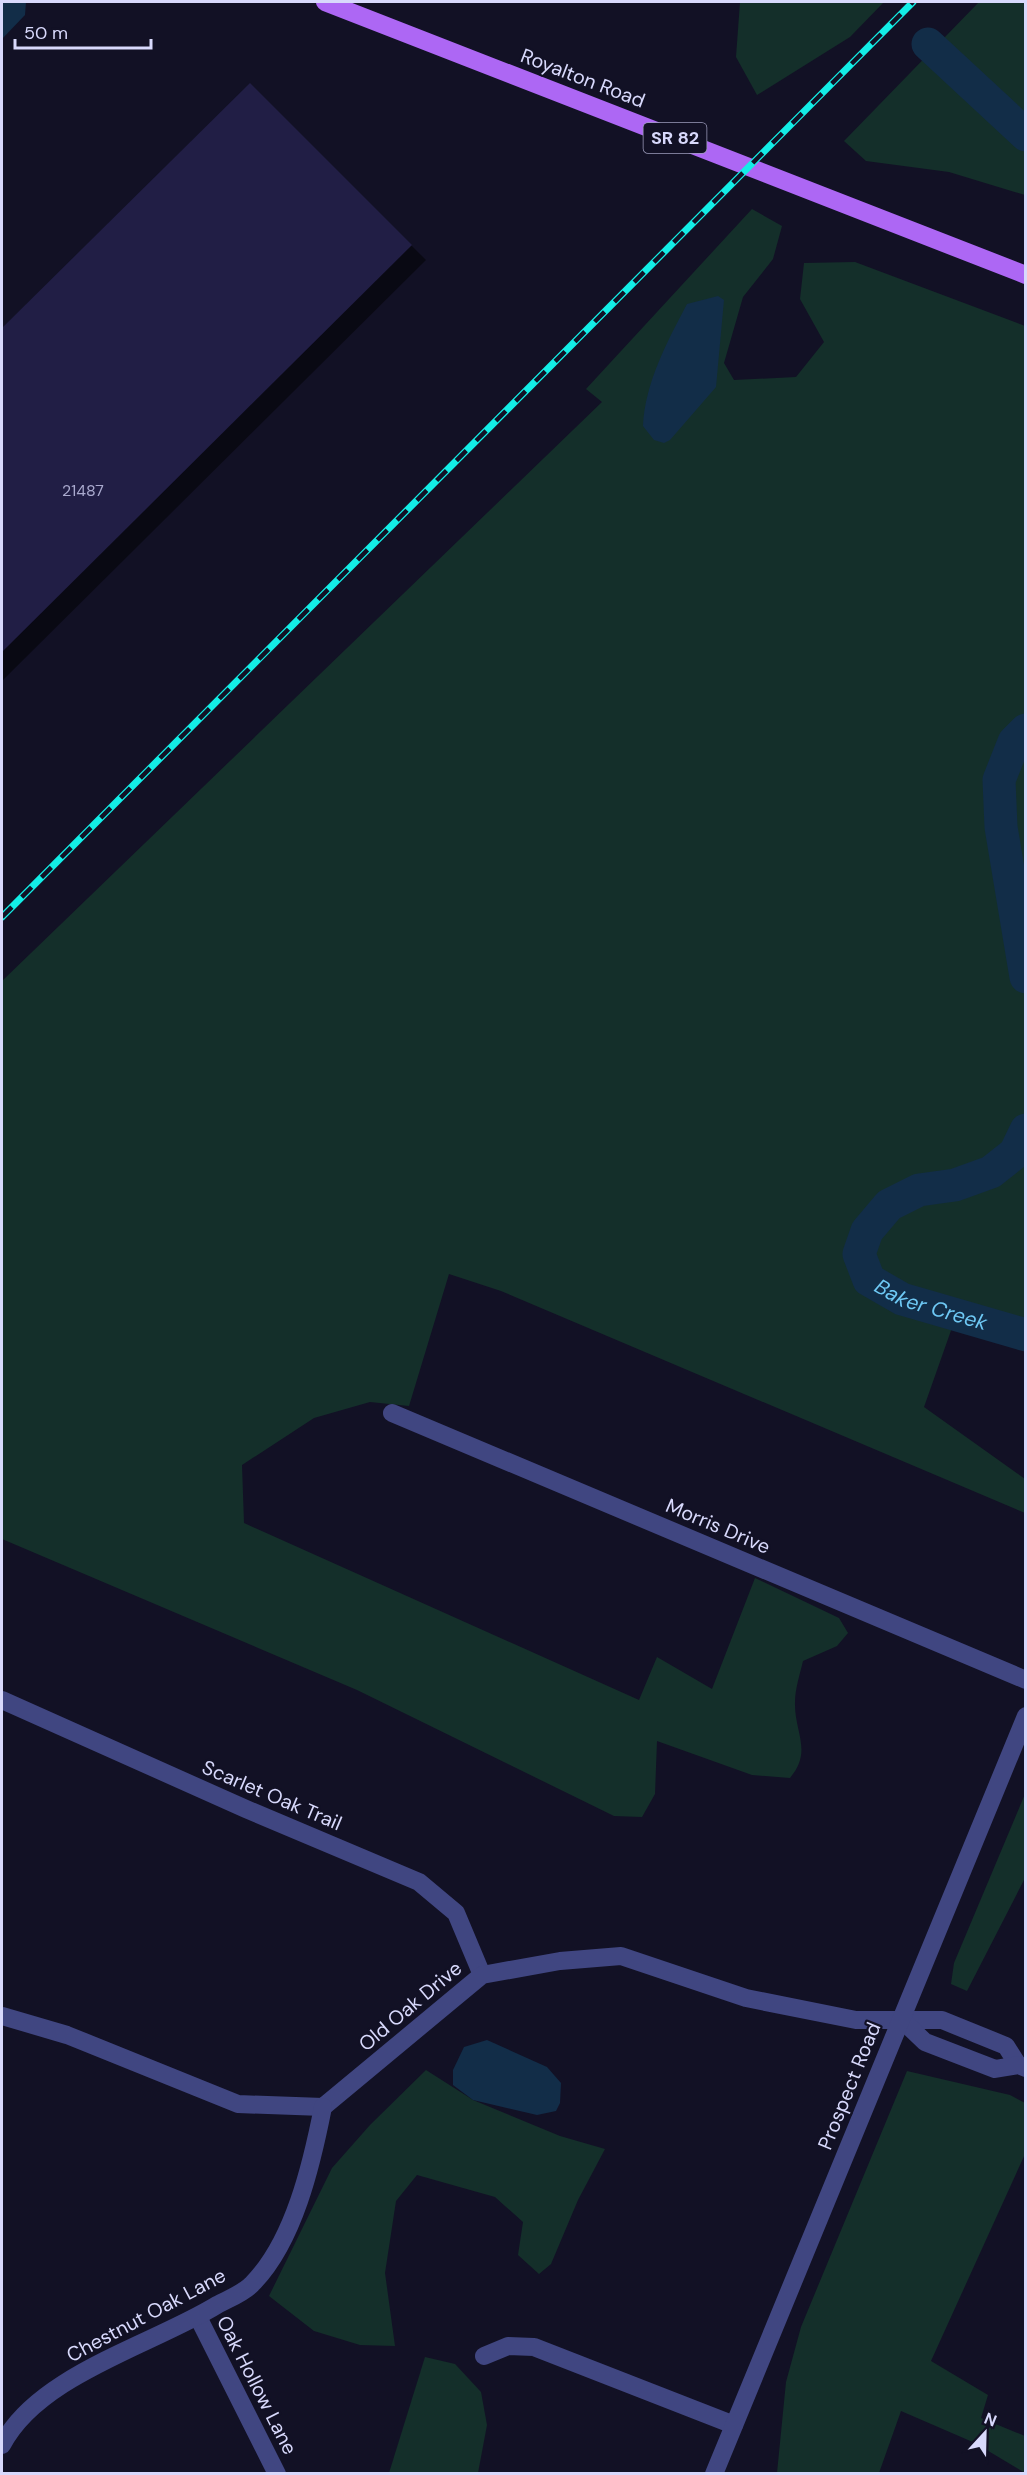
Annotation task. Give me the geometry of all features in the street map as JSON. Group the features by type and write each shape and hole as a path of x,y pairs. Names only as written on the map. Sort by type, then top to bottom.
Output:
{"main road":[{"name":"Royalton Road","path":"325,2 1026,275"}],"street":[{"name":"Morris Drive","path":"392,1413 1026,1680"},
{"name":"Scarlet Oak Trail","path":"2,1700 246,1809 419,1882 456,1913 482,1975"},
{"name":"Prospect Road","path":"714,2474 1026,1716"},
{"name":"Old Oak Drive","path":"323,2107 482,1975 560,1961 621,1956 746,1998 856,2020 942,2020 1006,2046 1022,2067"},
{"path":"2,2016 67,2035 238,2104 323,2107"},
{"path":"901,2019 925,2042 995,2069 1022,2067"},
{"name":"Chestnut Oak Lane","path":"2,2445 9,2430 46,2395 136,2344 198,2317 252,2284 277,2249 310,2172 323,2107"},
{"name":"Oak Hollow Lane","path":"198,2317 277,2474"},
{"path":"484,2356 508,2346 521,2344 534,2347 734,2425"}],"green space":[{"path":"740,2 884,2 850,37 757,95 736,57"},
{"path":"979,2 1025,2 1025,195 949,172 866,161 844,141"},
{"path":"752,209 782,226 773,259 743,297 724,363 734,380 796,377 824,342 800,299 804,263 855,262 1025,326 1025,1323 960,1305 924,1407 1025,1479 1025,1513 501,1291 449,1274 409,1406 370,1402 314,1418 242,1465 244,1523 639,1700 657,1657 712,1689 755,1578 839,1618 848,1633 837,1646 803,1661 795,1702 801,1741 800,1759 790,1778 752,1775 657,1741 655,1794 642,1817 614,1816 357,1690 2,1539 2,981 602,402 586,389"},
{"path":"1025,1794 1025,1878 967,1991 951,1984 954,1963"},
{"path":"426,2070 473,2100 560,2136 605,2149 578,2200 551,2264 539,2274 518,2255 523,2222 495,2197 417,2175 396,2201 385,2273 395,2346 360,2345 314,2331 269,2296 332,2168 370,2125"},
{"path":"907,2071 1010,2095 1025,2103 1025,2154 931,2361 988,2395 981,2418 1025,2436 1025,2473 975,2443 901,2411 879,2473 777,2473 786,2382 801,2327"},
{"path":"425,2357 455,2364 481,2392 487,2425 478,2473 389,2473"}],"water":[{"path":"2,2 26,2 25,15 2,39"},
{"path":"718,296 724,300 716,387 670,440 664,443 654,440 643,426 648,394 665,348 687,304"},
{"path":"487,2040 547,2067 561,2083 560,2103 556,2111 537,2115 473,2100 453,2085 453,2070 464,2047"}],"building":[{"path":"250,83 412,245 2,652 2,328"}],"waterway":[{"name":"Baker Creek","path":"928,44 1026,135"},
{"name":"Baker Creek","path":"1026,730 1014,742 999,780 1001,827 1026,977"},
{"name":"Baker Creek","path":"1026,1130 1015,1153 991,1172 955,1185 919,1190 889,1205 867,1231 859,1254 869,1280 902,1299 1026,1335"}],"railway":[{"path":"2,917 913,2"}]}
